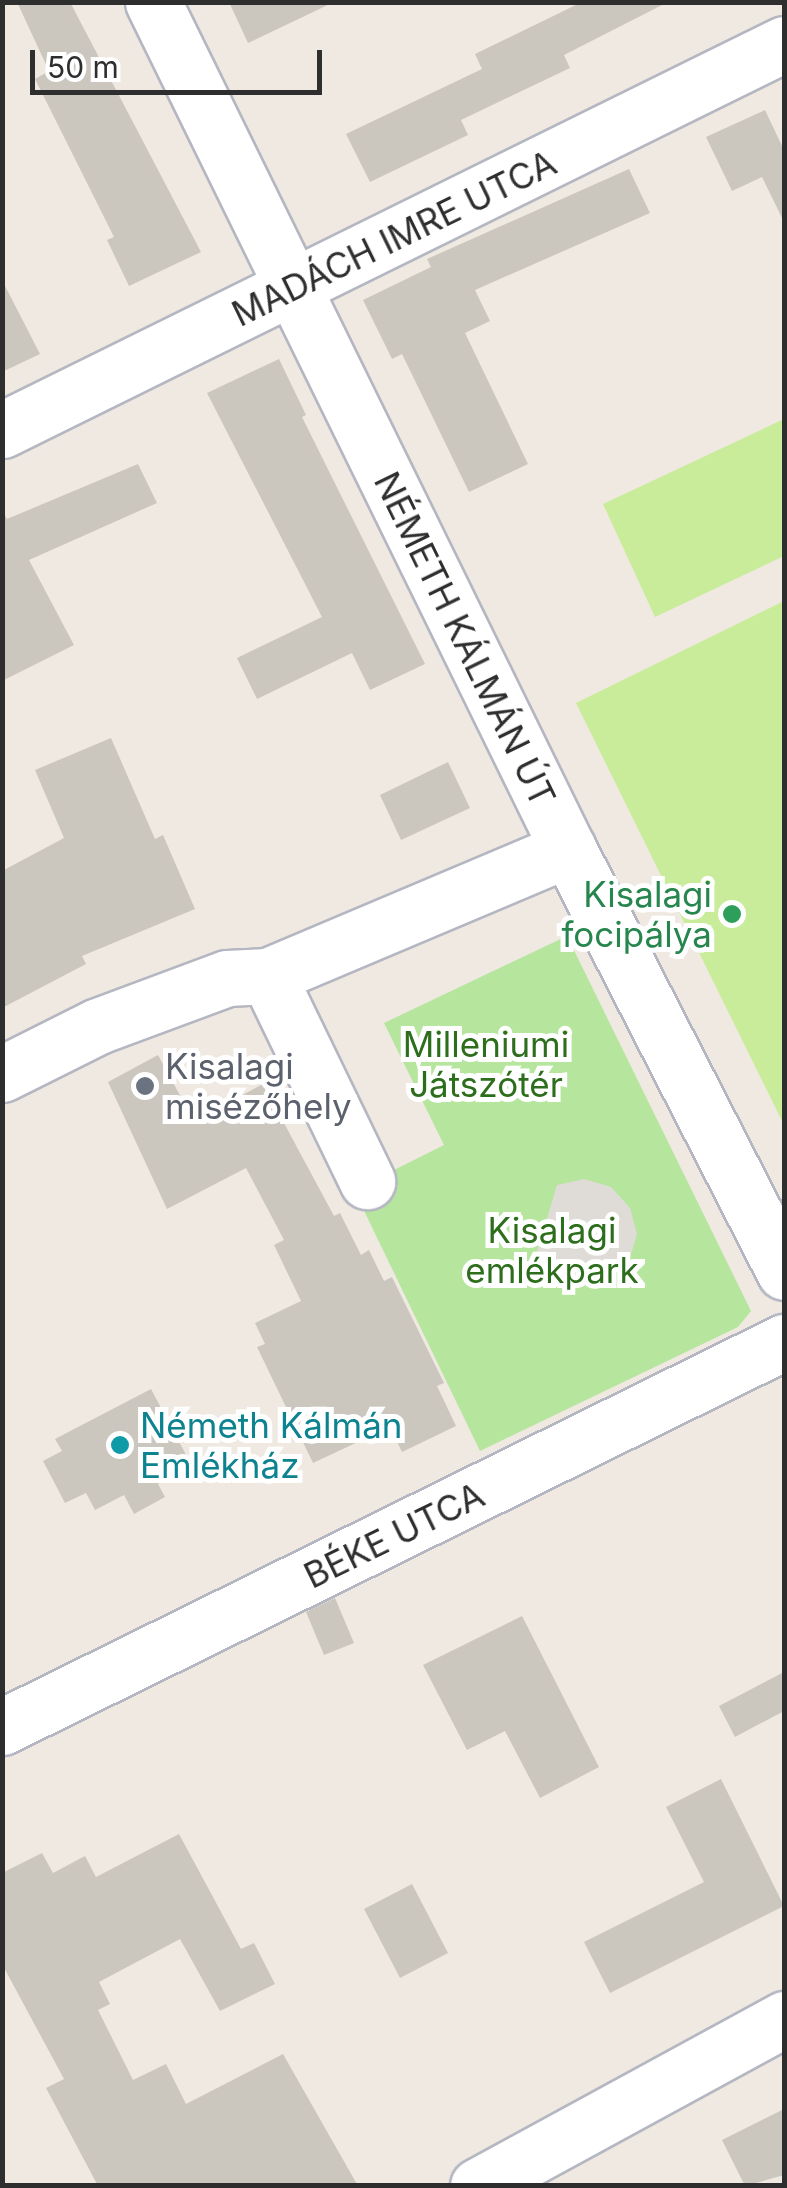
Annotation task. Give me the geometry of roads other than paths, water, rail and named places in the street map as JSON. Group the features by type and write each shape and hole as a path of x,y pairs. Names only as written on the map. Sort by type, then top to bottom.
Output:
{"street":[{"name":"NÉMETH KÁLMÁN ÚT","path":"153,2 568,849 784,1272"},
{"name":"MADÁCH IMRE UTCA","path":"2,430 784,44"},
{"path":"2,1074 98,1026 227,978 268,976 568,849"},
{"path":"268,976 367,1181"},
{"name":"BÉKE UTCA","path":"2,1727 784,1342"},
{"path":"478,2186 784,2019"}],"place":[{"name":"Kisalagi focipálya","path":"732,914"},
{"name":"Kisalagi misézőhely","path":"145,1086"},
{"name":"Németh Kálmán Emlékház","path":"120,1445"}],"park label":[{"name":"Milleniumi Játszótér","path":"486,1064"},
{"name":"Kisalagi emlékpark","path":"552,1250"}]}
